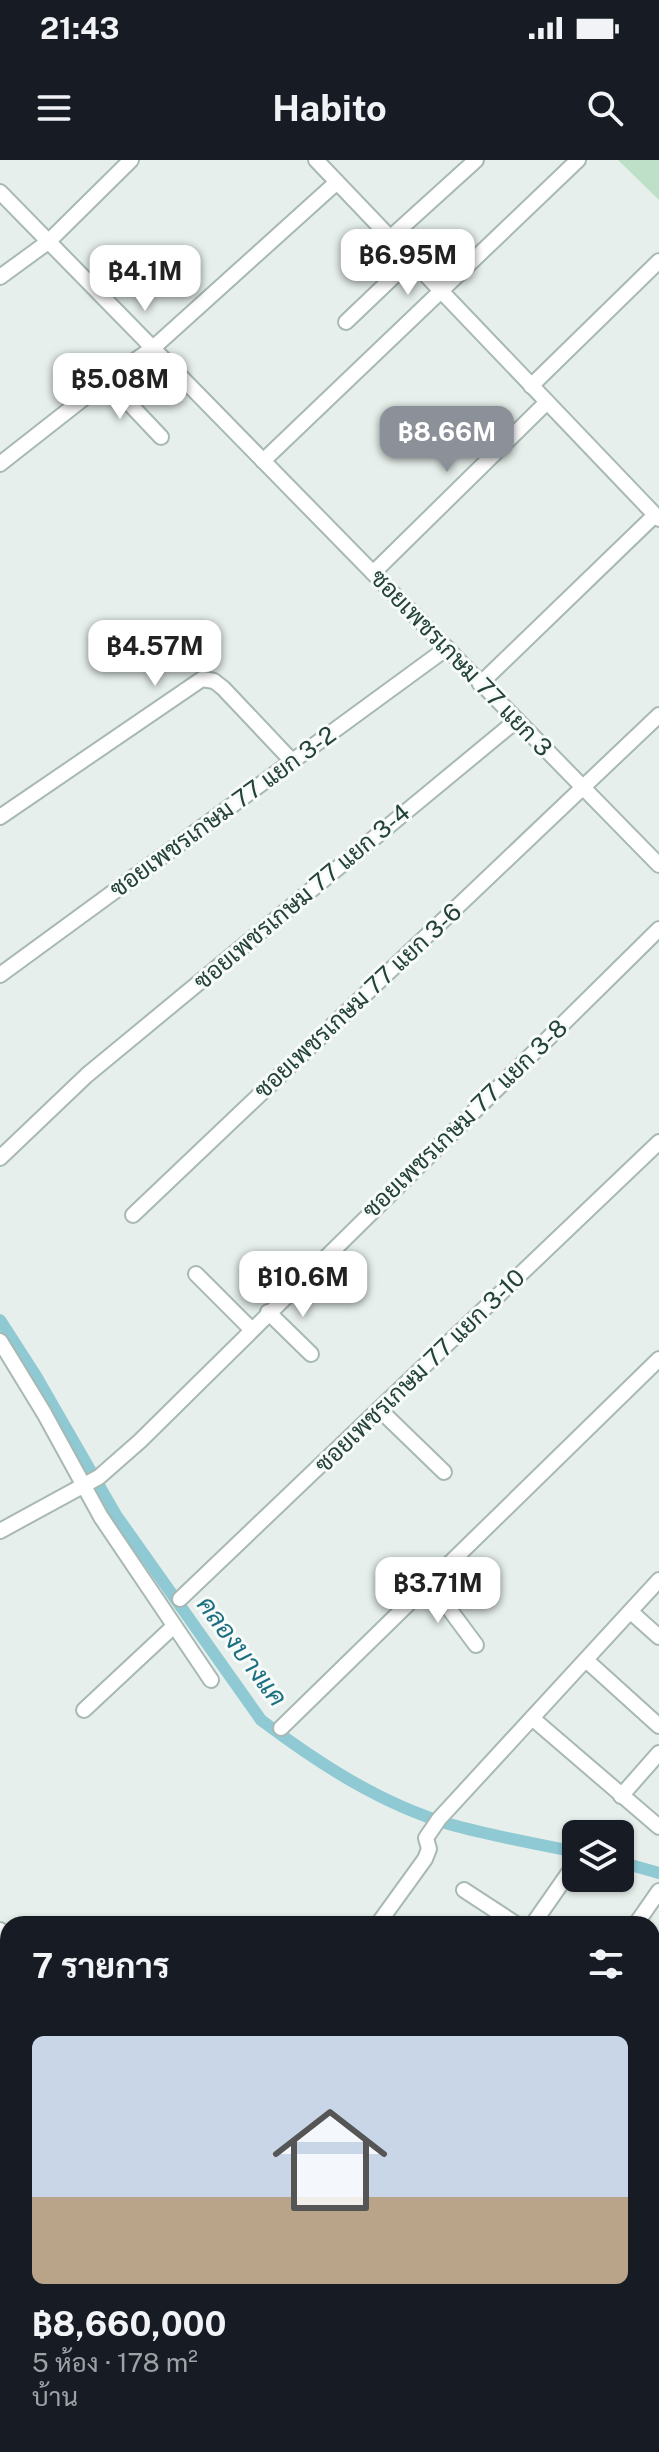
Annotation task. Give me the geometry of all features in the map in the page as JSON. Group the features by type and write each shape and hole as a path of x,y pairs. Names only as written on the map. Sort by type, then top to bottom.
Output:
{"street":[{"path":"0,277 48,242 131,160"},
{"path":"316,160 657,517 480,684"},
{"path":"390,238 476,160"},
{"path":"263,461 578,160"},
{"path":"0,464 153,348 337,182"},
{"name":"ซอยเพชรเกษม 77 แยก 3","path":"0,192 659,865"},
{"path":"346,322 411,260"},
{"path":"531,386 659,261"},
{"path":"107,380 161,437"},
{"path":"373,573 547,402"},
{"name":"ซอยเพชรเกษม 77 แยก 3-2","path":"0,975 447,648"},
{"path":"0,817 202,679 214,681 223,688 292,761"},
{"name":"ซอยเพชรเกษม 77 แยก 3-6","path":"133,1215 659,715"},
{"name":"ซอยเพชรเกษม 77 แยก 3-4","path":"0,1158 87,1075 517,720"},
{"name":"ซอยเพชรเกษม 77 แยก 3-8","path":"0,1531 99,1477 140,1441 659,929"},
{"name":"ซอยเพชรเกษม 77 แยก 3-10","path":"180,1599 659,1142"},
{"path":"196,1274 251,1329"},
{"path":"268,1312 311,1354"},
{"path":"0,1341 44,1413 82,1486 211,1680"},
{"path":"281,1728 659,1359"},
{"path":"380,1410 444,1472"},
{"path":"384,1916 425,1859 430,1832 659,1580"},
{"path":"430,1583 476,1645"},
{"path":"631,1612 659,1637"},
{"path":"84,1710 174,1626"},
{"path":"586,1660 659,1726"},
{"path":"532,1718 659,1827"},
{"path":"621,1796 659,1753"},
{"path":"539,1916 562,1882"},
{"path":"464,1890 504,1916"},
{"path":"642,1916 659,1891"}],"green space":[{"path":"618,160 659,160 659,200"}],"waterway":[{"name":"คลองบางแค","path":"0,1320 116,1515 261,1720 328,1767 375,1794 424,1816 562,1849"},
{"name":"คลองบางแค","path":"634,1866 659,1873"}]}
